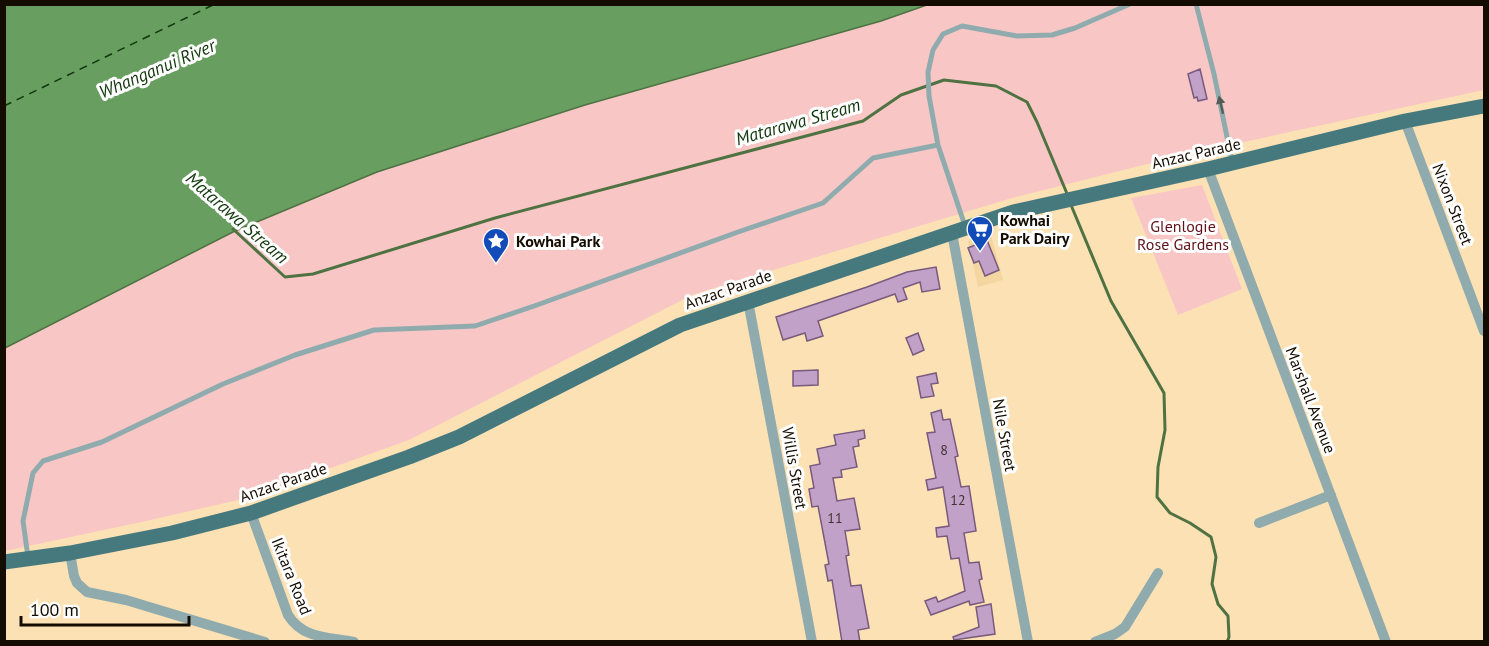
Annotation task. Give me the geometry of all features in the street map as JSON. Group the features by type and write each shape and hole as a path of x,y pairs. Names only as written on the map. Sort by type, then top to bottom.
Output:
{"main road":[{"name":"Anzac Parade","path":"4,562 70,553 172,533 251,513 459,437 653,338 707,315 1013,212 1208,169 1405,121 1485,106"}],"street":[{"name":"Nixon Street","path":"1405,121 1485,331"},
{"name":"Marshall Avenue","path":"1208,169 1386,642"},
{"name":"Nile Street","path":"959,231 1028,642"},
{"name":"Willis Street","path":"748,301 812,642"},
{"path":"1259,523 1331,495"},
{"name":"Ikitara Road","path":"251,513 293,624 305,633 354,642"},
{"path":"70,553 77,583 87,592 126,600 265,642"},
{"path":"1095,642 1125,627 1158,573"}],"lane":[{"path":"959,231 938,145 929,96 928,72 933,50 943,34 962,26 1017,36 1052,35 1076,28 1130,4"},
{"path":"1196,4 1214,74 1232,163"},
{"path":"29,558 23,521 33,474 43,461 102,442 223,384 295,355 374,330 475,326 537,305 824,203 873,158 938,145"}],"shaded area":[{"path":"990,231 1003,280 978,287 968,242 972,236"}],"green space":[{"name":"Kowhai Park","path":"865,5 1484,5 1484,90 1179,156 1012,198 692,295 409,440 247,498 5,551 5,348 235,231 377,172"},
{"name":"Glenlogie Rose Gardens","path":"1202,185 1242,289 1178,315 1131,198"}],"water":[{"name":"Whanganui River","path":"5,4 927,5 881,21 585,105 377,172 235,231 5,348"}],"building":[{"path":"1200,69 1207,99 1198,101 1197,97 1194,98 1188,74"},
{"path":"987,240 999,270 985,276 979,261 974,263 968,248"},
{"path":"936,267 940,289 922,292 920,282 903,288 907,299 898,302 895,294 818,321 823,336 807,341 805,333 783,340 776,317 907,272"},
{"path":"918,333 924,350 913,355 906,338"},
{"path":"818,370 818,385 793,386 793,371"},
{"path":"936,373 938,383 931,384 934,396 921,398 917,377"},
{"path":"941,410 943,420 950,419 958,456 955,457 961,487 969,486 976,531 964,533 969,563 979,562 982,579 979,580 984,602 970,605 969,601 931,615 925,601 936,597 938,602 965,591 959,558 951,559 947,536 937,537 936,528 949,526 943,487 928,490 926,480 936,478 927,433 935,432 931,413"},
{"path":"864,430 865,438 858,440 859,446 853,447 857,467 841,470 842,477 833,478 837,501 854,498 860,529 845,531 849,555 846,556 851,586 861,585 869,628 858,630 860,642 842,642 832,580 828,581 825,565 829,564 818,506 812,507 809,489 814,488 810,466 820,464 817,449 836,445 834,435"},
{"path":"991,604 995,634 954,640 953,637 979,627 976,607"}],"waterway":[{"name":"Matarawa Stream","path":"233,229 285,277 313,274 495,218 863,121 901,95 944,80 996,86 1027,102 1068,196"},
{"name":"Matarawa Stream","path":"1071,205 1111,301 1164,393 1165,430 1158,467 1157,497 1170,513 1211,537 1216,557 1212,584 1218,604 1228,616 1229,637 1227,642"}],"ferry route":[{"path":"4,106 215,4"}],"place":[{"name":"Kowhai Park Dairy","path":"980,252"},
{"name":"Kowhai Park","path":"496,264"}]}
